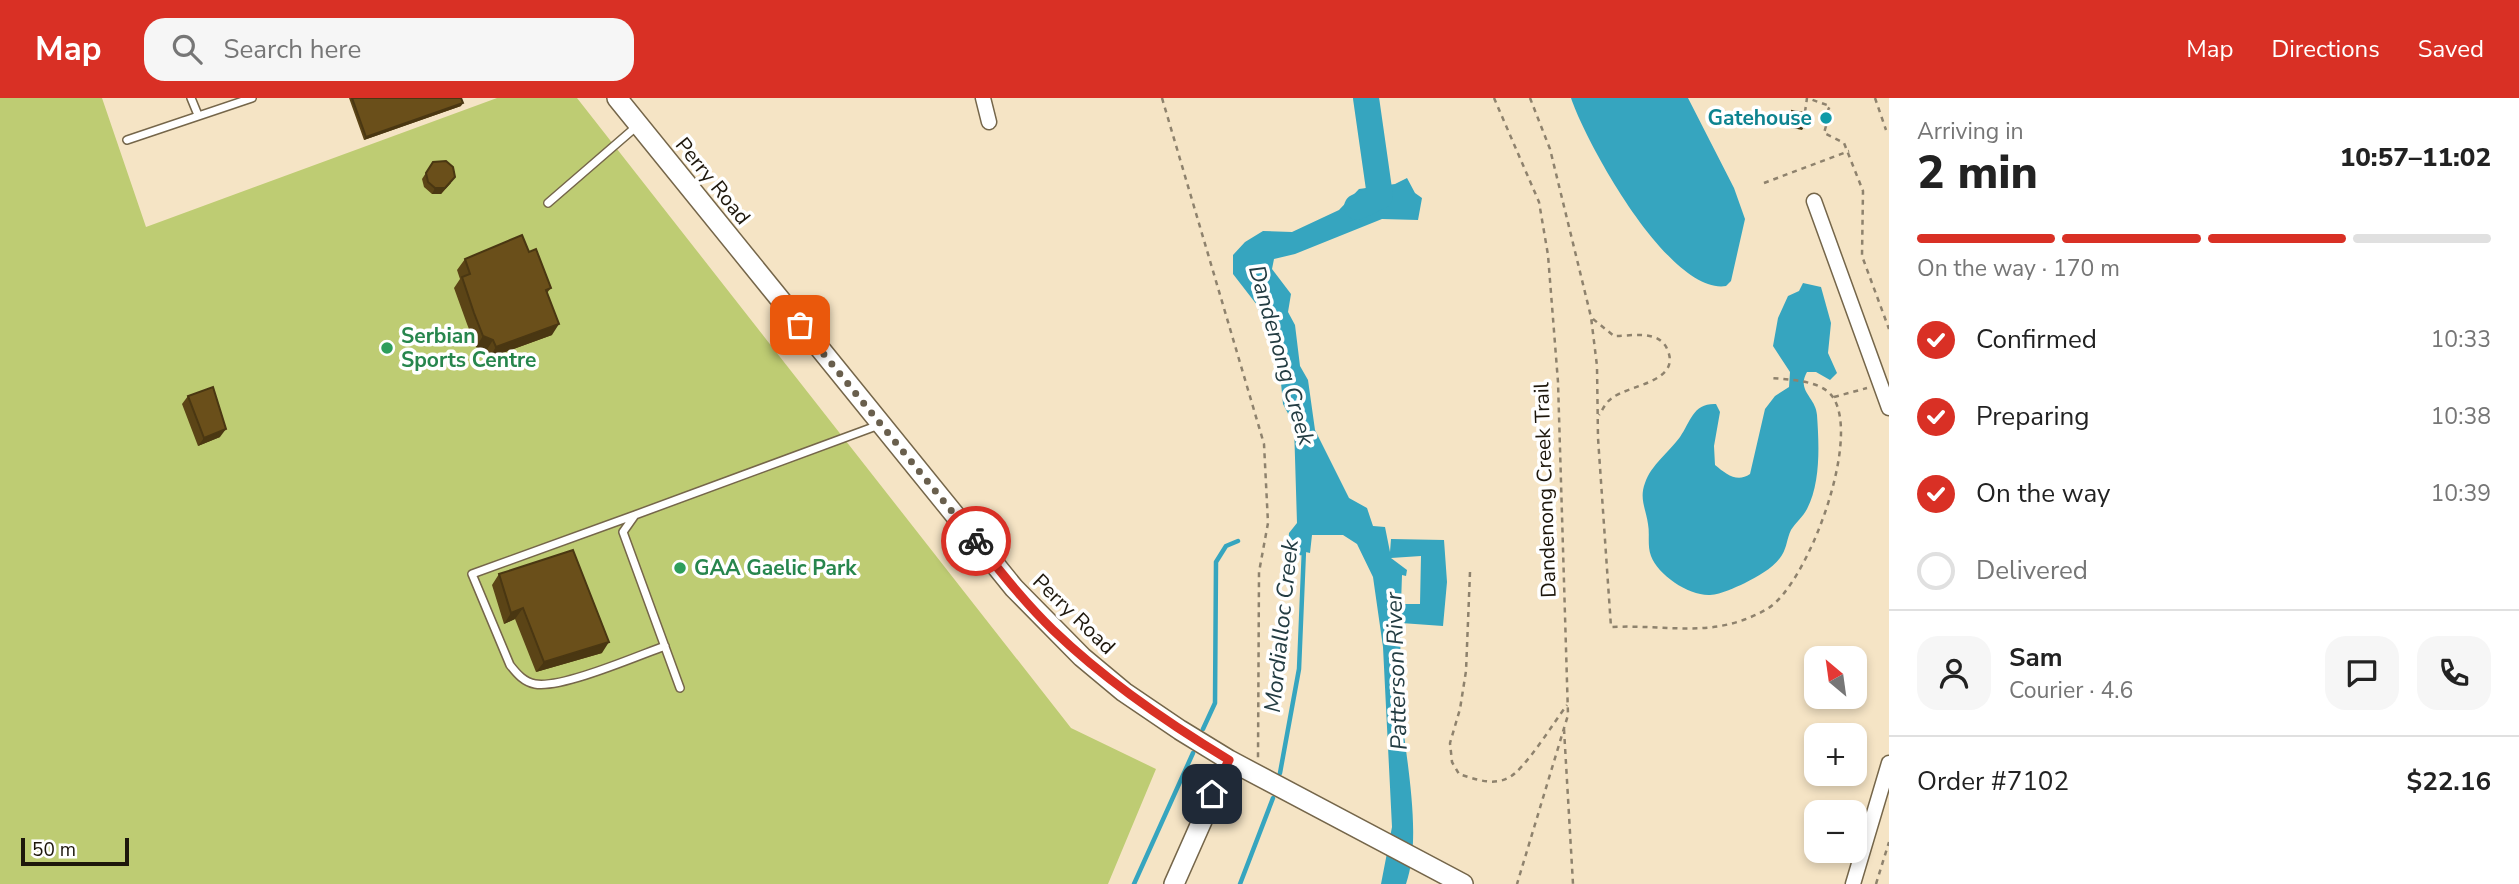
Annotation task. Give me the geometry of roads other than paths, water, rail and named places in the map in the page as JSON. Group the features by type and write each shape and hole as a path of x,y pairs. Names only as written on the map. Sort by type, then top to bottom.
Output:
{"main road":[{"name":"Perry Road","path":"617,98 881,425 1050,628 1124,692 1229,760 1463,884"},
{"path":"1174,884 1229,760"}],"street":[{"path":"983,98 989,122"},
{"path":"1814,201 1889,408"},
{"path":"1853,884 1889,763"}],"lane":[{"path":"191,98 198,115"},
{"path":"127,140 252,98"},
{"path":"548,203 638,124"},
{"path":"665,646 556,683 536,684 520,677 510,665 472,574 881,425"},
{"path":"635,515 623,532 680,688"}],"water":[{"path":"1571,98 1688,98 1734,188 1745,219 1731,281 1726,286 1704,282 1680,267 1657,243 1612,181"},
{"name":"Patterson River","path":"1407,178 1415,193 1422,198 1418,220 1382,219 1295,254 1274,259 1272,269 1291,294 1288,312 1295,325 1300,366 1308,380 1315,430 1349,498 1367,508 1373,526 1385,527 1390,552 1391,539 1444,540 1447,582 1443,626 1401,623 1401,705 1413,843 1406,884 1381,884 1392,827 1383,647 1373,577 1357,544 1343,535 1312,535 1310,553 1288,548 1289,533 1297,523 1294,425 1283,404 1281,383 1257,305 1233,274 1233,255 1245,242 1263,231 1292,232 1339,210 1359,189 1395,184","holes":["1421,556 1420,604 1401,604 1402,575 1406,576 1407,570 1391,558"]},
{"path":"1803,283 1821,287 1831,323 1828,353 1837,373 1830,380 1816,372 1807,372 1804,379 1805,389 1816,409 1818,426 1818,463 1812,498 1791,530 1779,560 1770,568 1723,592 1710,595 1693,592 1667,577 1651,556 1643,499 1645,483 1697,410 1708,404 1716,404 1720,412 1714,446 1715,465 1736,477 1750,474 1765,409 1775,396 1789,387 1790,372 1773,346 1778,318 1788,296 1799,291"}],"waterway":[{"name":"Dandenong Creek","path":"1357,207 1380,196 1366,98"},
{"path":"1203,729 1215,703 1216,562 1226,546 1238,541"},
{"name":"Mordialloc Creek","path":"1280,773 1299,669 1304,549"},
{"path":"1285,553 1303,553"},
{"path":"1134,884 1193,753"},
{"name":"Mordialloc Creek","path":"1240,884 1273,798"}],"place":[{"name":"Gatehouse","path":"1826,118"},
{"name":"Serbian Sports Centre","path":"387,348"},
{"name":"GAA Gaelic Park","path":"680,568"}]}
